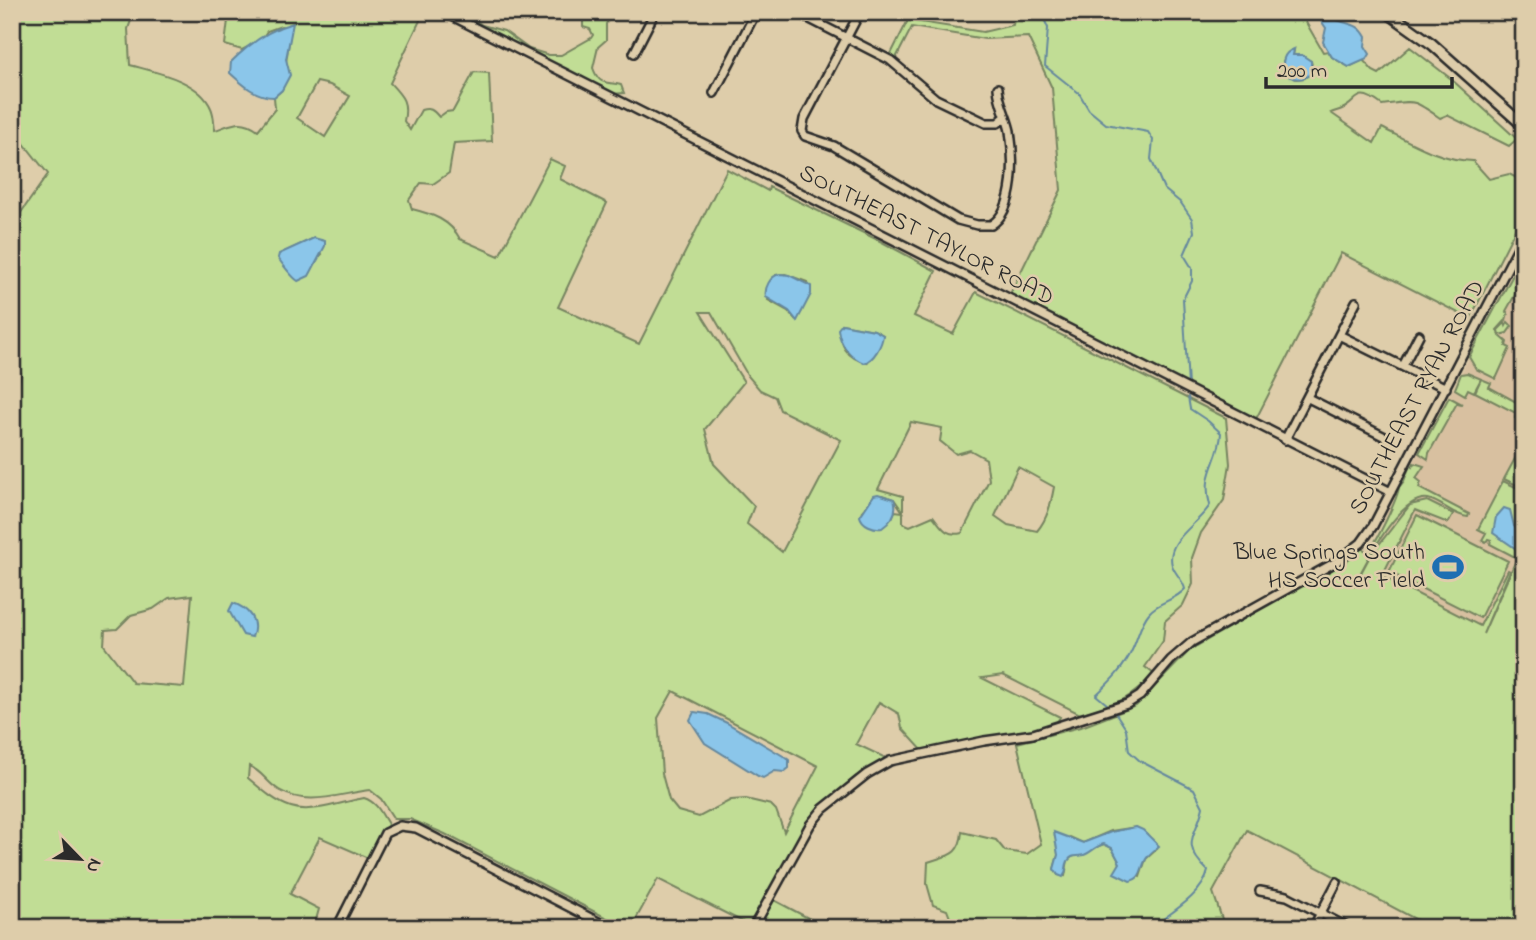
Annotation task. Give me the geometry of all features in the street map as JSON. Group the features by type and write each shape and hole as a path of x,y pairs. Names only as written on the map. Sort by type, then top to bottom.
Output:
{"main road":[{"path":"1387,12 1432,44 1524,126"}],"street":[{"name":"SOUTHEAST TAYLOR ROAD","path":"444,12 1391,492"},
{"path":"634,53 655,12"},
{"path":"714,93 756,12"},
{"path":"796,12 902,68 936,99 986,123 998,123 1005,117"},
{"path":"860,12 798,133 834,146 958,220 992,229 1012,187 1010,132 998,88"},
{"name":"SOUTHEAST RYAN ROAD","path":"753,928 810,825 823,809 858,780 890,761 984,741 1033,734 1127,704 1140,696 1171,660 1192,642 1353,550 1368,534 1391,492 1524,236"},
{"path":"1286,440 1356,302"},
{"path":"1339,335 1446,388"},
{"path":"1403,366 1419,335"},
{"path":"1308,398 1389,439"},
{"path":"337,928 385,833 400,826 416,828 610,928"},
{"path":"1313,928 1337,882"},
{"path":"1260,891 1287,896 1349,928"}],"shaded area":[{"path":"1524,254 1524,607 1452,745 1306,668 1364,557 1380,536 1386,515"}],"green space":[{"path":"12,12 134,12 128,29 130,65 163,74 197,90 211,108 215,130 242,123 258,130 275,109 274,97 282,90 291,28 281,26 267,31 261,40 242,50 225,45 229,12 424,12 390,83 403,100 404,121 410,130 421,110 431,110 439,117 453,111 474,72 489,73 492,141 454,143 449,173 433,184 421,183 409,200 412,209 440,219 456,232 460,239 499,256 550,159 565,166 560,179 607,203 558,307 639,344 727,169 768,191 769,187 882,242 936,271 914,316 953,334 976,292 1226,418 1230,464 1224,500 1201,533 1192,558 1193,584 1183,605 1165,621 1163,641 1145,667 1154,674 1121,701 1080,714 1003,675 982,678 1060,717 1057,722 1025,732 922,750 902,728 899,714 879,702 856,744 886,758 855,777 812,815 752,920 747,924 658,879 631,928 626,928 445,834 410,819 394,819 381,799 370,790 323,798 301,798 279,790 249,766 248,778 285,805 308,809 364,798 375,805 388,824 368,858 320,837 290,894 319,909 316,920 328,928 276,928 250,924 246,928 12,928 12,699 16,698 15,686 12,685 12,395 17,394 21,373 14,362 12,364 12,230 48,174 12,132 12,67 15,61 12,60","holes":["317,82 330,85 350,96 325,137 297,118","314,238 322,254 316,260 289,271 280,254","785,274 807,282 802,311 796,320 788,311 768,300 776,275","700,312 711,312 748,376 760,390 775,397 780,410 841,440 782,552 747,524 754,506 714,464 705,429 744,382","842,324 874,330 883,335 867,363 854,358 842,344","911,422 942,428 940,441 956,454 970,450 986,459 989,480 962,533 948,532 933,516 910,526 903,523 903,496 878,489","1018,467 1054,487 1046,516 1037,531 1008,525 995,516","882,495 894,499 903,512 895,511 892,518 862,511","192,595 184,687 133,683 104,645 105,630 117,629 131,615 153,609 169,598","673,691 818,766 784,832 776,810 771,805 746,799 731,800 699,817 678,811 669,800 662,774 658,718"]},
{"path":"452,12 464,12 482,25 504,31 529,49 549,55 561,55 593,35 590,29 583,27 583,12 613,12 606,24 606,40 598,47 593,68 601,81 621,85 624,93 612,94"},
{"path":"1015,12 1300,12 1323,52 1328,51 1332,57 1349,67 1363,60 1379,74 1410,47 1450,78 1517,139 1509,146 1447,115 1440,118 1413,102 1382,105 1362,96 1341,110 1331,113 1374,143 1382,128 1437,154 1473,161 1489,179 1509,174 1517,178 1519,203 1523,214 1470,319 1341,253 1256,419 1009,296 1061,190 1052,88 1028,37 985,39 912,27 895,60 889,58 908,20 983,32 1013,25","holes":["1294,50 1293,55 1311,61 1312,65 1305,78 1296,79 1284,73 1283,61"]},
{"path":"1514,273 1518,277 1522,276 1524,297 1516,293 1506,311 1506,320 1497,330 1510,348 1496,379 1476,369 1469,357"},
{"path":"1508,322 1512,326 1507,333 1499,335 1498,330 1505,323 1506,326"},
{"path":"1467,373 1491,383 1489,387 1518,403 1524,401 1524,411 1519,420 1515,418 1516,413 1475,392 1481,379 1474,392 1468,389 1465,395 1455,389 1461,374"},
{"path":"1449,397 1462,404 1457,403 1428,459 1419,453"},
{"path":"1524,442 1524,474 1519,486 1504,479"},
{"path":"1414,463 1424,466 1416,478 1421,482 1419,488 1469,514 1468,517 1463,516 1428,499 1417,500 1410,505 1427,501 1453,514 1448,523 1415,510 1382,576 1480,626 1508,570 1510,571 1483,634 1517,558 1490,544 1491,540 1482,540 1486,533 1478,529 1503,481 1524,491 1524,537 1504,508 1523,557 1521,576 1524,575 1524,709 1521,713 1524,715 1524,928 1432,928 1247,830 1213,892 1225,928 954,928 947,910 933,905 927,884 928,862 956,850 962,832 996,840 1005,851 1027,854 1041,844 1017,743 1084,726 1136,706 1190,650 1361,548 1368,552 1386,520 1410,465 1412,467","holes":["1410,505 1370,556 1354,586 1374,548 1384,533","1136,827 1157,849 1146,859 1140,877 1118,868 1120,863 1112,848 1104,844 1068,860 1065,876 1058,875 1054,869 1058,855 1057,842 1070,837 1083,843 1111,831"]},
{"name":"Blue Springs South HS Soccer Field","path":"1417,515 1508,561 1480,618 1389,572"},
{"path":"774,900 827,928 758,926"}],"water":[{"path":"1315,12 1329,14 1339,21 1359,28 1366,37 1365,46 1370,54 1367,59 1349,67 1332,57 1323,42 1326,28"},
{"path":"293,23 286,59 290,75 282,90 274,97 256,93 230,73 231,62 260,38"},
{"path":"1294,49 1293,55 1302,55 1311,61 1311,73 1305,77 1294,78 1284,73 1284,59 1287,53"},
{"path":"314,238 325,241 325,246 309,276 298,281 280,261 279,254"},
{"path":"780,274 789,275 811,286 811,294 797,321 789,311 766,297 768,283"},
{"path":"842,324 874,330 883,335 877,352 871,359 864,363 846,350 838,329"},
{"path":"874,495 894,499 895,503 893,515 882,528 869,526 860,516"},
{"path":"1504,508 1510,510 1514,526 1524,537 1524,575 1521,576 1518,575 1522,553 1493,533 1496,517"},
{"path":"233,603 251,616 254,626 252,637 243,635 229,611"},
{"path":"694,712 708,714 727,723 785,757 789,760 789,768 784,772 775,771 763,778 758,776 705,743 690,720"},
{"path":"1136,827 1143,830 1159,846 1148,857 1134,880 1130,881 1114,873 1120,863 1112,848 1104,844 1086,854 1071,857 1063,877 1054,869 1058,855 1054,832 1083,843 1111,832"}],"waterway":[{"path":"1041,12 1048,28 1045,66 1079,93 1089,110 1106,124 1148,132 1153,140 1151,159 1164,189 1181,203 1192,219 1194,232 1184,255 1192,268 1192,281 1183,299 1188,386"},
{"path":"1108,705 1096,695 1126,661 1146,617 1157,606 1176,597 1185,589 1172,565 1173,548 1210,505 1209,475 1221,433 1190,409 1188,397"},
{"path":"1115,712 1126,729 1129,751 1140,761 1194,789 1203,807 1192,847 1194,854 1208,871 1205,880 1193,896 1151,928"}],"place":[{"name":"Blue Springs South HS Soccer Field","path":"1448,567"}]}
